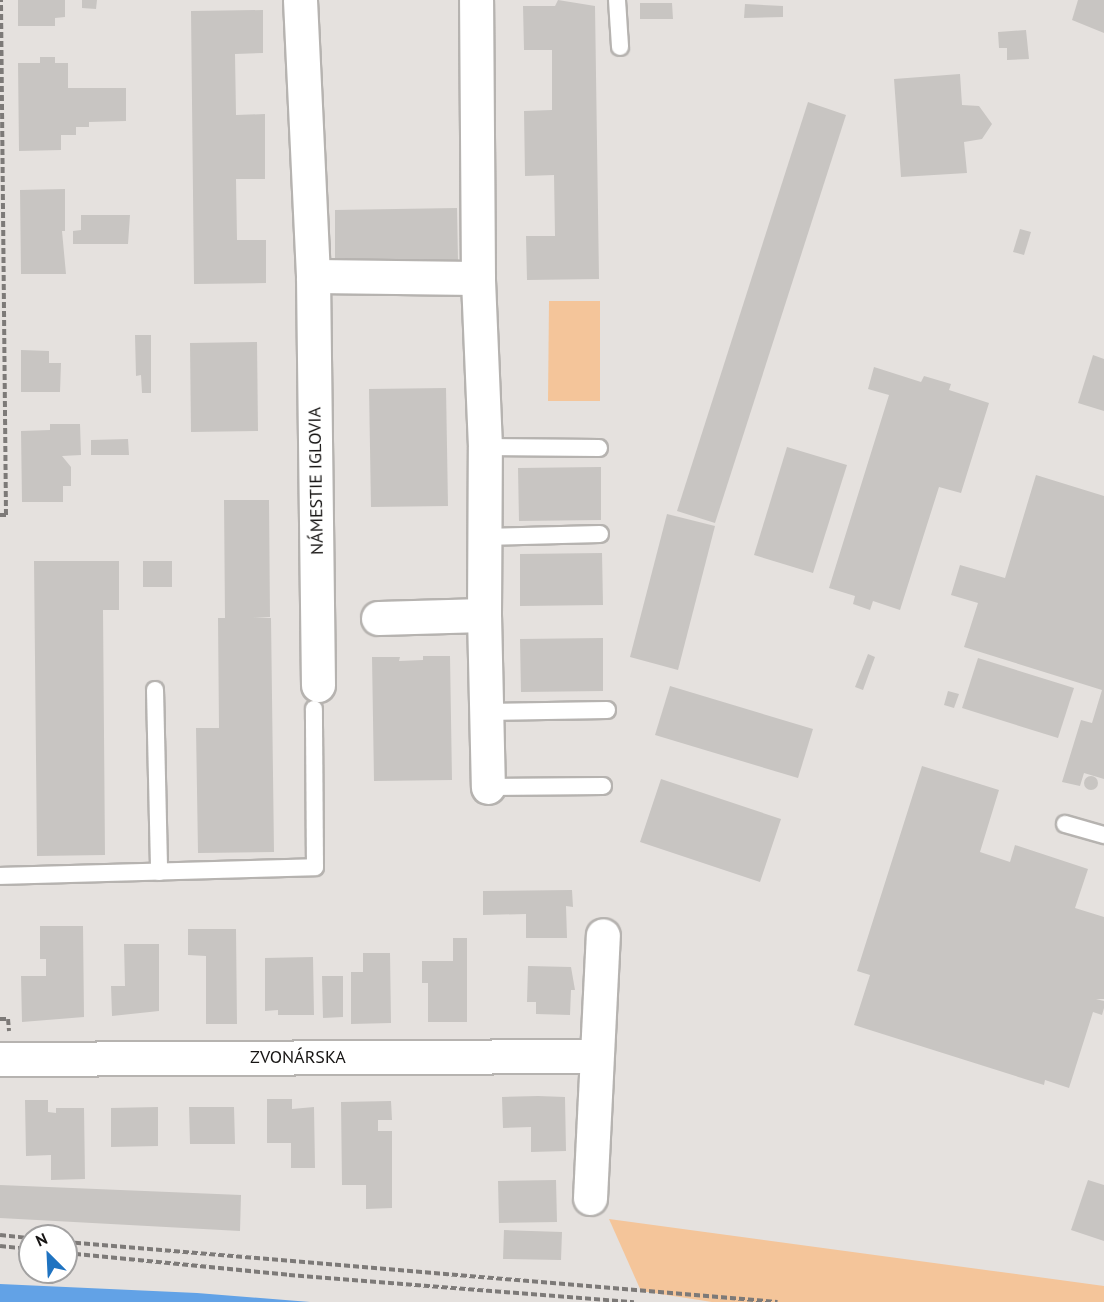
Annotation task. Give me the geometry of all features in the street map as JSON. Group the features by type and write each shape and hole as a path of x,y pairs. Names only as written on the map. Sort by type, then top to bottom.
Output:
{"street":[{"name":"NÁMESTIE IGLOVIA","path":"300,0 313,276 316,697"},
{"path":"476,0 478,278 485,447 483,615 488,787"},
{"path":"313,276 478,278"},
{"path":"378,618 483,615"},
{"path":"590,1198 595,1056 603,935"},
{"name":"ZVONÁRSKA","path":"0,1059 595,1056"}],"lane":[{"path":"617,0 620,47"},
{"path":"485,447 599,448"},
{"path":"484,537 600,534"},
{"path":"155,690 159,872"},
{"path":"0,876 315,867 316,697"},
{"path":"486,712 608,711"},
{"path":"488,787 603,786"},
{"path":"1065,824 1104,835"}],"path":[{"path":"0,515 6,515 1,0"},
{"path":"0,1235 18,1237"},
{"path":"78,1243 777,1302"},
{"path":"0,1246 18,1248"},
{"path":"78,1254 289,1275 634,1302"}],"shaded area":[{"path":"549,301 600,301 600,401 548,401"},
{"path":"609,1219 1104,1286 1104,1302 712,1302 641,1291"}],"water":[{"path":"0,1284 197,1293 310,1302 0,1302"}],"building":[{"path":"18,0 65,0 65,17 55,18 55,26 18,26"},
{"path":"82,0 97,0 96,9 82,8"},
{"path":"558,0 595,6 599,279 527,280 526,236 555,236 554,175 525,176 524,111 552,110 552,50 524,50 523,6 555,6"},
{"path":"1078,0 1104,0 1104,33 1072,20"},
{"path":"640,3 672,3 673,19 640,19"},
{"path":"745,4 783,6 783,17 744,18"},
{"path":"263,10 263,53 235,54 236,115 265,114 265,179 236,179 237,240 266,240 266,283 194,284 191,11"},
{"path":"1026,30 1029,59 1007,60 1007,48 999,48 998,32"},
{"path":"40,57 55,57 55,63 68,63 68,88 126,88 126,121 89,122 89,127 76,127 76,135 61,135 61,150 19,151 18,63 40,63"},
{"path":"960,74 962,105 979,106 992,124 982,139 964,142 967,173 901,177 894,79"},
{"path":"808,102 846,115 715,523 677,511"},
{"path":"65,189 65,231 62,231 66,274 21,274 20,190"},
{"path":"457,208 458,260 335,262 335,210"},
{"path":"81,215 130,215 128,244 73,244 73,231 81,230"},
{"path":"1020,229 1031,232 1024,255 1013,252"},
{"path":"135,335 151,335 151,393 142,393 141,375 136,376"},
{"path":"257,342 258,431 191,432 190,343"},
{"path":"21,350 49,351 49,363 61,363 60,392 21,392"},
{"path":"1093,355 1104,359 1104,411 1078,403"},
{"path":"874,367 921,382 924,376 951,384 949,390 989,403 961,493 939,487 900,610 873,601 870,610 853,604 855,596 829,588 889,395 868,389"},
{"path":"446,388 448,506 371,507 369,389"},
{"path":"50,424 80,424 81,455 62,456 71,467 71,486 63,486 63,502 22,502 21,431 50,430"},
{"path":"128,439 129,455 91,455 91,440"},
{"path":"787,447 847,465 813,573 754,555"},
{"path":"601,467 601,520 519,521 518,468"},
{"path":"1036,475 1104,496 1104,779 1084,773 1080,786 1062,782 1081,720 1092,723 1102,690 964,647 978,603 951,595 960,565 1005,578"},
{"path":"224,500 269,500 270,617 253,618 271,618 274,852 198,853 196,728 219,728 218,618 225,618"},
{"path":"667,514 715,526 678,670 630,657"},
{"path":"602,553 603,605 520,606 520,554"},
{"path":"34,561 119,561 119,610 103,610 105,855 37,856"},
{"path":"143,561 172,561 172,587 143,587"},
{"path":"603,638 603,691 521,692 520,639"},
{"path":"868,654 875,657 863,690 855,687"},
{"path":"423,656 450,656 452,780 374,781 372,657 400,657 399,661 423,660"},
{"path":"978,658 1074,688 1058,738 962,708"},
{"path":"670,686 813,729 798,778 655,735"},
{"path":"948,691 959,694 954,708 944,705"},
{"path":"922,766 999,790 980,852 1010,862 1015,845 1088,869 1075,908 1104,917 1104,999 1096,999 1104,1001 1104,1008 1102,1015 1093,1012 1069,1088 1045,1080 1044,1085 854,1025 870,975 857,971"},
{"path":"1091,776 1096,778 1098,783 1096,788 1091,790 1086,788 1084,783 1086,778"},
{"path":"661,779 781,819 760,882 640,842"},
{"path":"572,890 573,907 566,906 567,938 526,938 526,914 483,915 483,891"},
{"path":"40,926 83,926 84,1017 22,1022 21,976 46,976 46,959 40,959"},
{"path":"188,929 236,929 237,1024 206,1024 206,956 188,955"},
{"path":"453,938 467,938 467,1022 428,1022 428,983 422,983 422,961 453,961"},
{"path":"124,944 159,944 159,1011 112,1016 111,986 125,986"},
{"path":"363,953 390,953 391,1023 351,1024 351,972 363,972"},
{"path":"313,957 314,1015 278,1015 278,1010 265,1011 265,958"},
{"path":"528,966 571,967 575,990 571,990 570,1015 536,1014 536,1002 527,1002"},
{"path":"322,976 343,976 343,1017 323,1018"},
{"path":"502,1097 565,1097 566,1151 531,1152 531,1127 503,1128"},
{"path":"267,1099 292,1099 292,1109 314,1107 315,1168 291,1168 291,1143 267,1143"},
{"path":"25,1100 48,1100 48,1112 56,1113 56,1108 84,1108 85,1179 51,1180 51,1155 26,1156"},
{"path":"391,1101 392,1120 378,1120 378,1131 392,1131 392,1208 366,1209 366,1185 342,1185 341,1102"},
{"path":"158,1107 158,1146 111,1147 111,1108"},
{"path":"189,1107 234,1107 235,1144 190,1144"},
{"path":"556,1180 557,1222 499,1223 498,1181"},
{"path":"1088,1180 1104,1185 1104,1241 1071,1230"},
{"path":"0,1185 241,1195 240,1231 0,1218"},
{"path":"504,1230 562,1232 561,1260 503,1259"}]}
